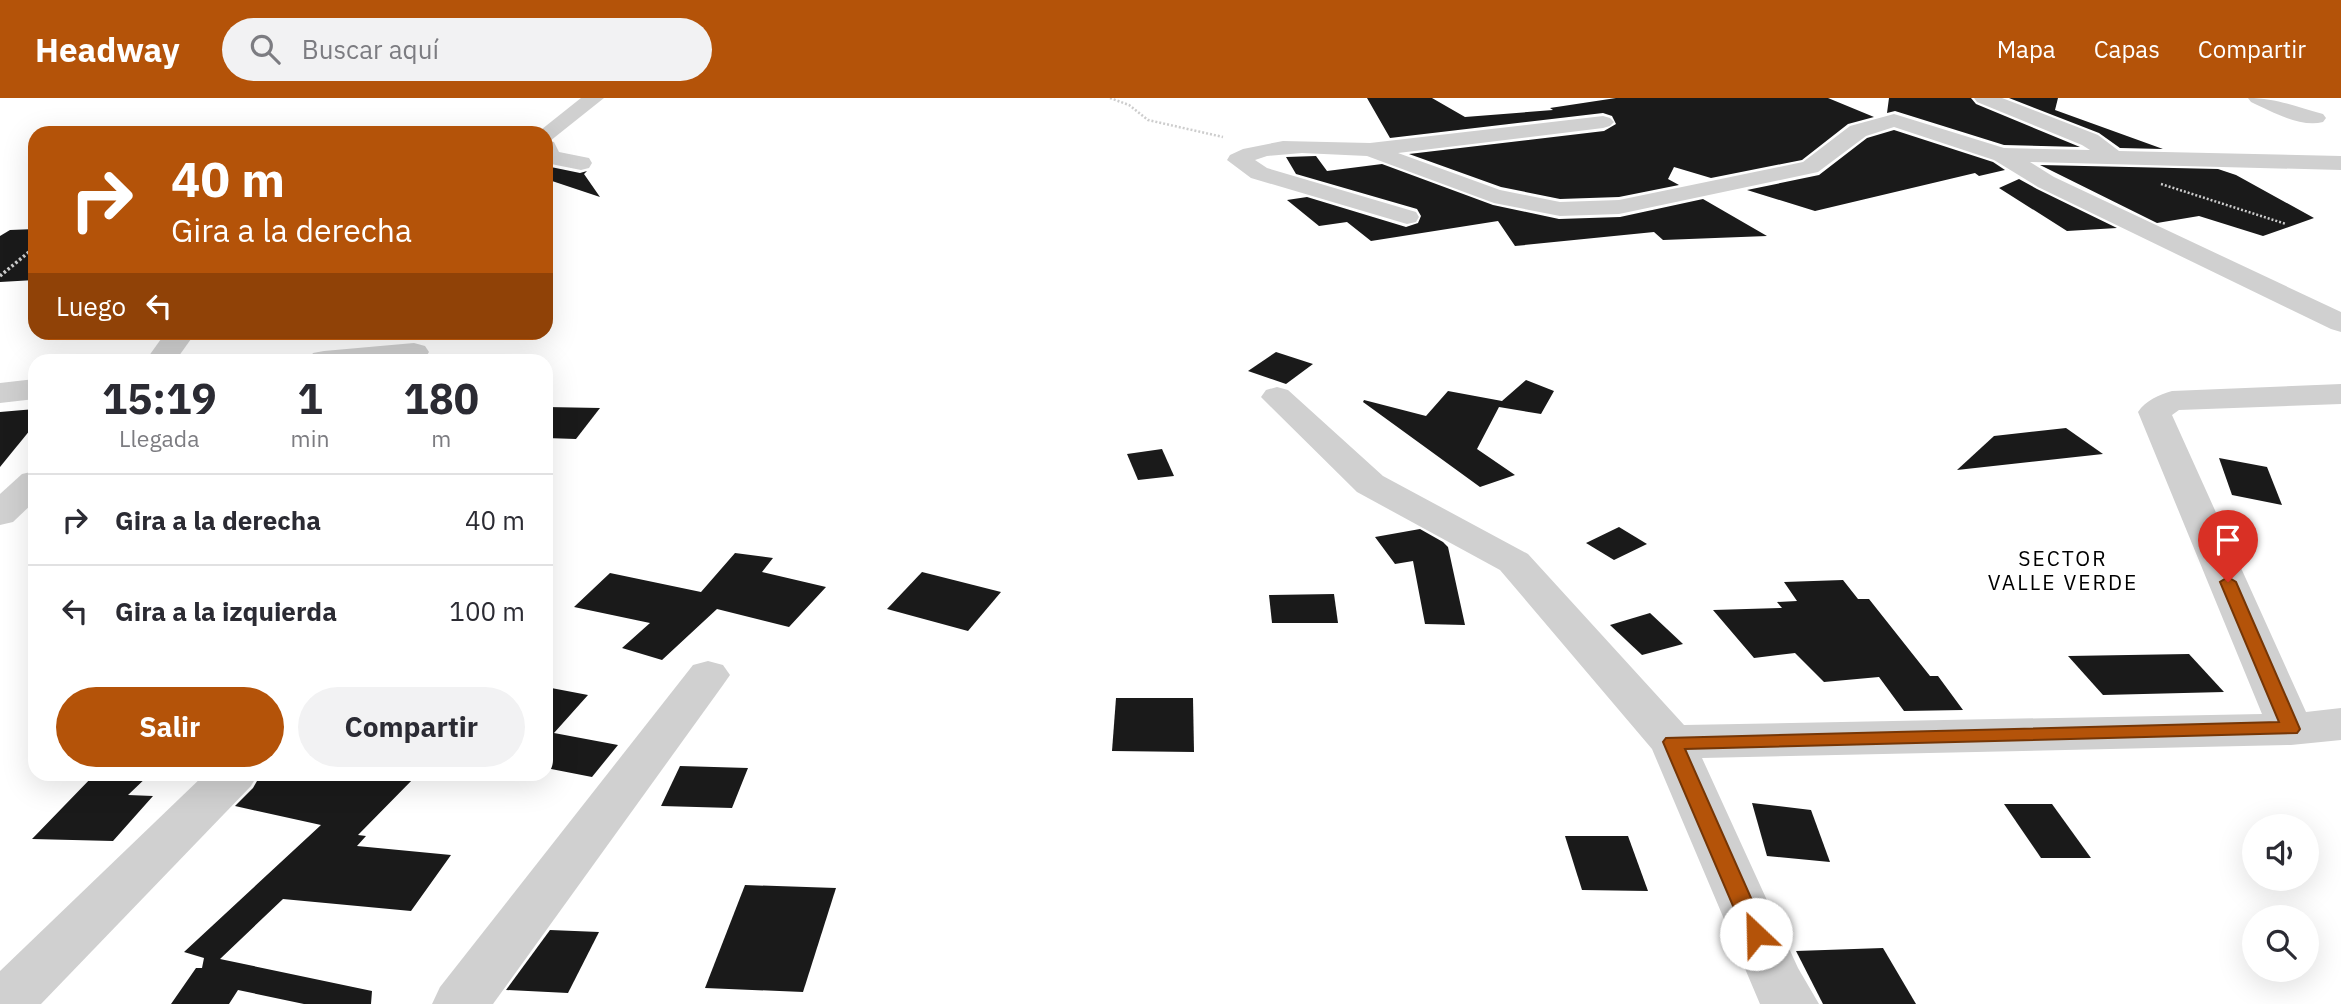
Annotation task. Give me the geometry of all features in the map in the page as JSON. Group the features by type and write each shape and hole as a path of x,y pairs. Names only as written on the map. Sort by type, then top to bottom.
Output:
{"street":[{"path":"553,130 594,98"},
{"path":"1984,98 2090,140 2115,159"},
{"path":"2258,98 2290,112 2316,118"},
{"path":"1370,150 1494,196 1560,209 1619,207 1810,167 1858,131 1894,120 2001,155 2046,182 2341,323"},
{"path":"1407,217 1259,173 1238,160 1247,154 1270,150 1370,150 1603,122"},
{"path":"2001,155 2341,163"},
{"path":"553,158 581,163"},
{"path":"165,354 176,340"},
{"path":"392,354 414,352"},
{"path":"0,393 28,390"},
{"path":"2291,729 2154,412 2172,401 2341,394"},
{"path":"1277,397 1370,484 1514,562 1672,742 1777,982 1791,1004"},
{"path":"0,514 28,488"},
{"path":"460,1004 708,675"},
{"path":"1672,742 2291,729 2341,724"},
{"path":"4,1004 227,781"}],"path":[{"path":"1110,98 1129,105 1149,120 1228,138"},
{"path":"2115,159 2130,171 2173,190 2286,224"},
{"path":"0,276 28,253"}],"building":[{"path":"1367,98 1432,98 1465,117 1553,110 1550,108 1616,98 1828,98 1874,117 1848,124 1802,160 1711,178 1674,167 1668,179 1679,185 1619,197 1560,199 1501,187 1409,154 1604,131 1616,124 1612,116 1603,113 1390,138"},
{"path":"1889,98 1971,98 1976,104 2080,147 2004,145 1895,111 1887,113"},
{"path":"2009,98 2058,98 2055,110 2163,149 2120,148 2099,133"},
{"path":"1894,130 1993,162 2005,170 1979,176 1975,173 1815,211 1747,190 1819,175 1867,138"},
{"path":"1316,156 1327,171 1382,164 1493,205 1559,219 1620,217 1703,199 1767,236 1663,240 1654,232 1515,246 1498,221 1371,241 1347,222 1319,226 1287,200 1307,197 1406,227 1418,223 1421,216 1417,209 1296,174 1286,157"},
{"path":"2040,165 2218,169 2236,175 2314,218 2263,236 2199,216 2157,223"},
{"path":"553,167 580,173 587,171 584,174 600,197 553,181"},
{"path":"2019,179 2117,228 2067,231 1999,188"},
{"path":"28,229 28,280 0,282 0,236 10,230"},
{"path":"1276,352 1313,364 1286,384 1248,371"},
{"path":"1526,380 1554,391 1541,414 1499,407 1477,449 1515,475 1480,487 1363,402 1364,400 1426,416 1448,391 1502,401"},
{"path":"553,407 600,408 576,439 553,438"},
{"path":"28,410 28,433 0,467 0,412"},
{"path":"2066,428 2103,454 1957,470 1994,436"},
{"path":"1162,449 1174,476 1138,480 1127,454"},
{"path":"2219,458 2267,467 2282,505 2232,495"},
{"path":"1619,527 1647,544 1614,560 1586,543"},
{"path":"1420,529 1448,547 1465,625 1425,624 1413,561 1395,564 1375,537"},
{"path":"735,553 773,558 762,572 826,587 789,627 717,609 662,660 622,648 650,623 574,607 610,573 701,592"},
{"path":"922,572 1001,592 968,631 887,609"},
{"path":"1843,580 1858,599 1869,599 1930,676 1938,676 1963,710 1904,711 1879,677 1824,682 1795,653 1754,658 1713,610 1782,608 1777,602 1797,601 1784,582"},
{"path":"1334,594 1338,623 1272,623 1269,595"},
{"path":"1650,613 1683,644 1642,655 1610,625"},
{"path":"2189,654 2224,692 2103,695 2068,656"},
{"path":"553,688 588,695 554,733 618,745 592,777 553,769"},
{"path":"1116,698 1193,698 1194,752 1112,751"},
{"path":"680,766 748,768 732,808 661,806"},
{"path":"88,781 143,781 128,795 153,796 113,841 32,839"},
{"path":"257,781 411,781 358,835 366,836 357,846 451,855 411,911 283,899 220,959 372,991 371,1004 304,1004 238,990 229,1004 171,1004 196,968 202,968 204,958 184,952 321,825 235,806"},
{"path":"1752,803 1811,810 1830,862 1767,856"},
{"path":"2004,804 2052,804 2091,858 2041,858"},
{"path":"1565,836 1628,836 1648,891 1582,890"},
{"path":"745,885 836,888 803,992 705,988"},
{"path":"550,930 599,932 568,993 506,990"},
{"path":"1883,948 1916,1004 1823,1004 1796,951"}],"district":[{"name":"SECTOR VALLE VERDE","path":"2063,571"}],"route":[{"path":"1756,934 1672,742 2291,729 2228,582"}]}
